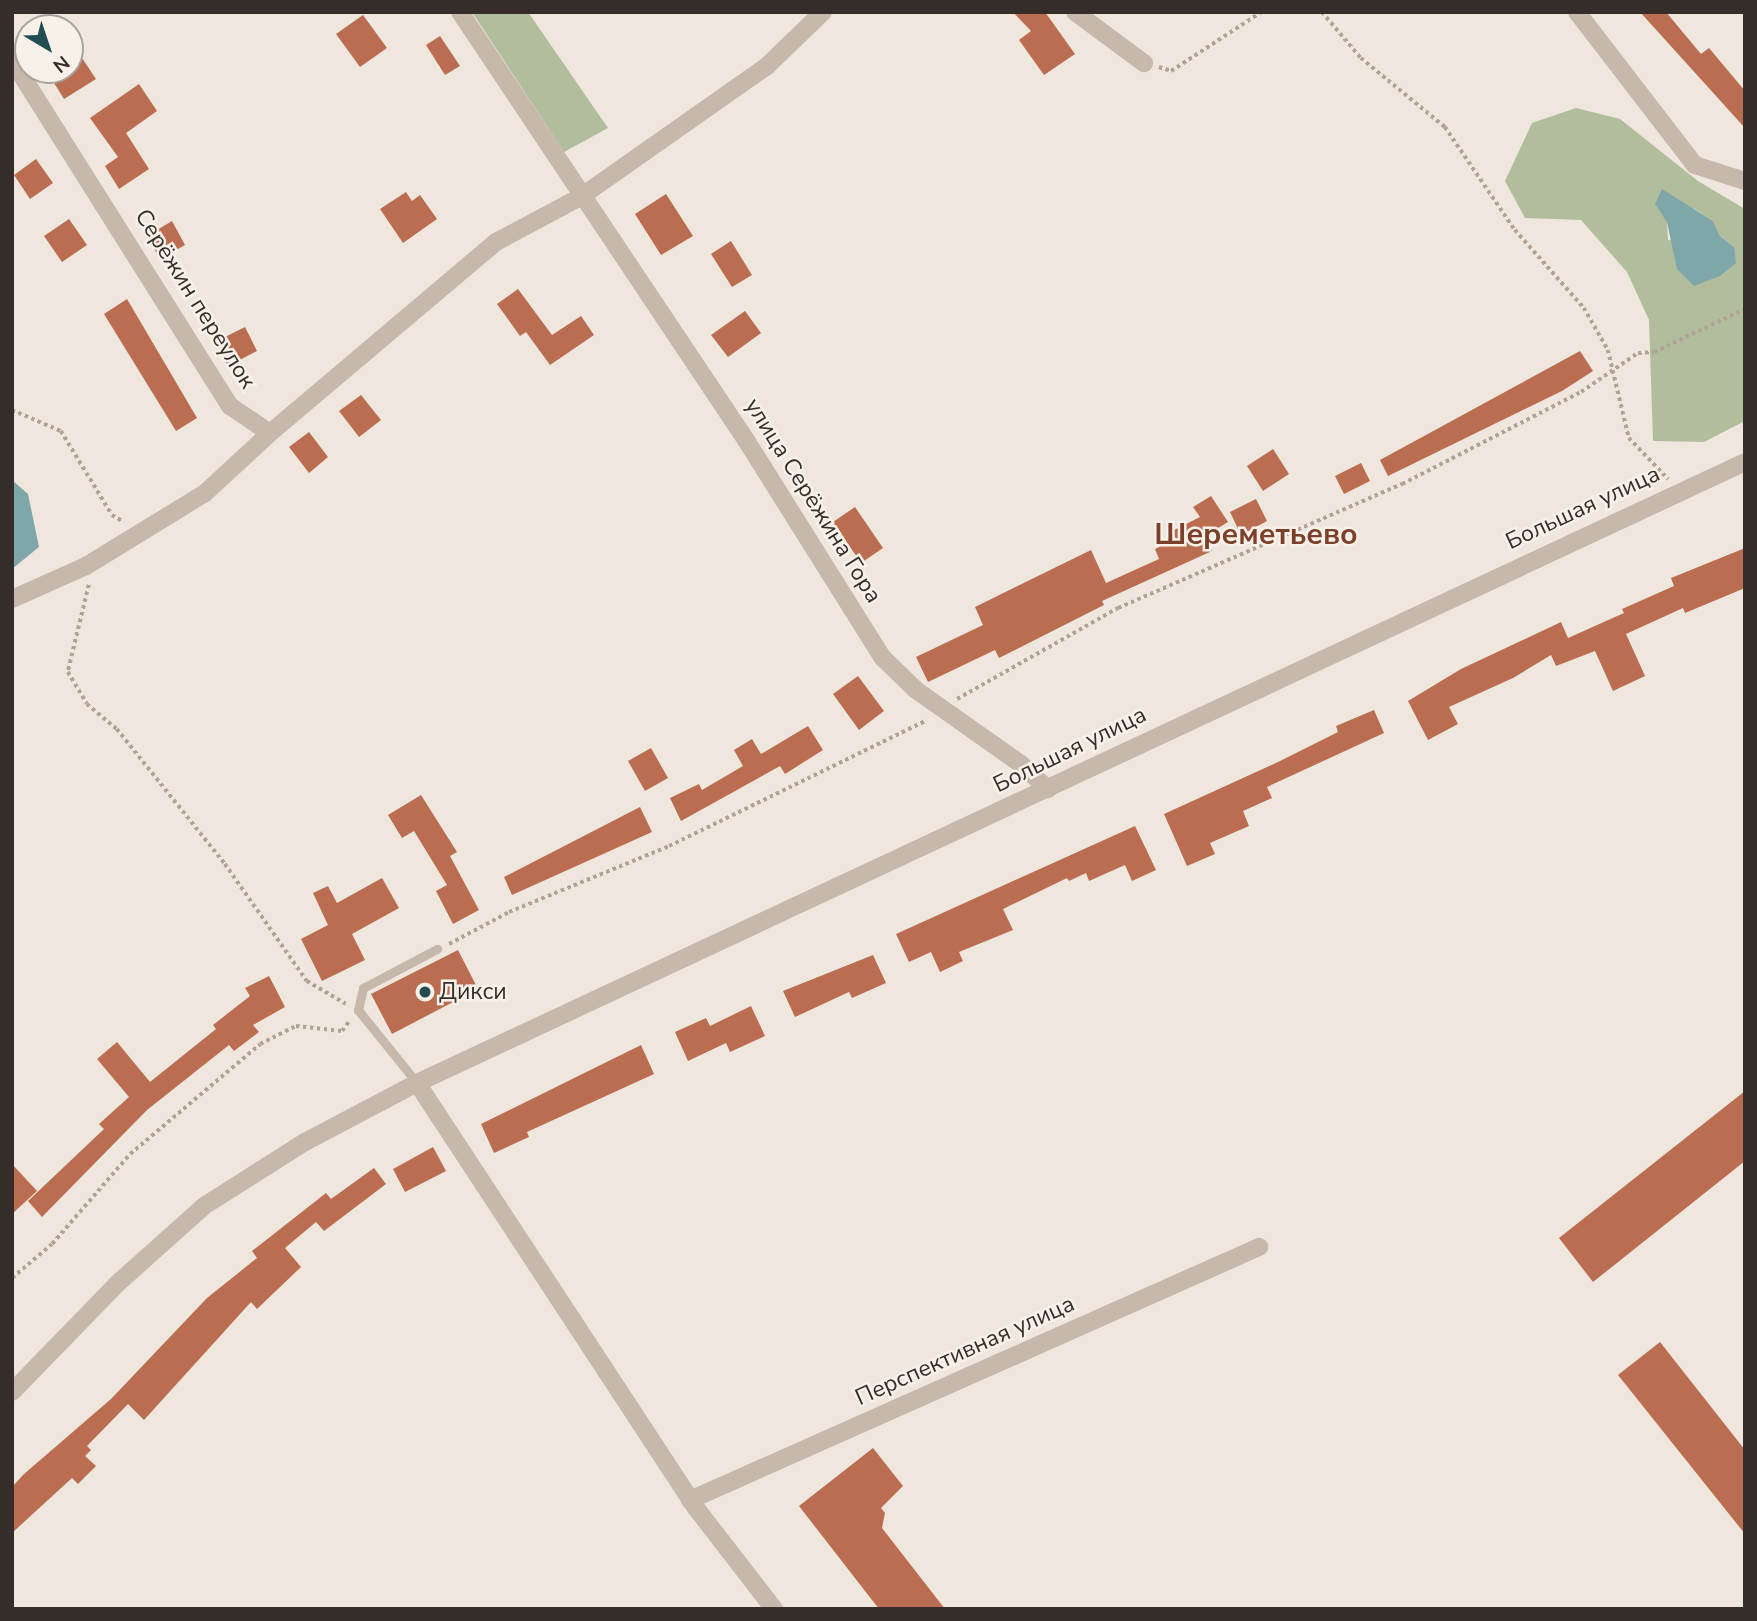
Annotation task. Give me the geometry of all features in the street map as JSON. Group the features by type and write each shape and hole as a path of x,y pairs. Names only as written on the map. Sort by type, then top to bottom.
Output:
{"street":[{"name":"улица Серёжина Гора","path":"460,12 746,440 883,658 916,690 1021,764 1048,789"},
{"path":"12,599 86,566 205,493 270,433 496,242 582,196 767,66 823,12"},
{"path":"1075,12 1144,62"},
{"path":"1577,12 1695,166 1745,181"},
{"name":"Серёжин переулок","path":"12,60 230,405 270,433"},
{"name":"Большая улица","path":"12,1392 118,1283 204,1206 304,1142 417,1083 1048,789 1679,490 1745,462"},
{"path":"417,1083 690,1500 774,1609"},
{"name":"Перспективная улица","path":"690,1500 1259,1247"}],"lane":[{"path":"417,1083 358,1010 363,988 437,948"}],"path":[{"path":"1144,62 1171,71 1261,12"},
{"path":"1322,12 1361,58 1445,127 1515,230 1584,309 1608,350 1629,438 1679,490"},
{"path":"954,701 1118,608 1402,484 1598,383 1611,367 1745,309"},
{"path":"12,410 61,431 112,515 141,532"},
{"path":"86,566 90,577 84,613 68,672 87,704 117,729 256,903 307,981 334,997"},
{"path":"437,948 509,912 669,846 929,719"},
{"path":"12,1278 52,1244 130,1154 260,1044 296,1026 342,1031 358,1010"}],"green space":[{"path":"472,12 528,12 608,128 564,152"},
{"path":"1576,108 1620,119 1698,181 1745,209 1745,421 1704,442 1653,441 1649,320 1627,272 1581,220 1525,218 1505,181 1532,123","holes":["1693,208 1713,221 1720,236 1734,247 1668,240 1667,222"]}],"water":[{"path":"1662,189 1713,221 1720,236 1734,247 1736,263 1720,276 1694,286 1677,269 1667,222 1655,204"},
{"path":"12,480 28,494 39,547 12,569"}],"building":[{"path":"1013,12 1045,12 1075,54 1044,75 1019,40 1031,31"},
{"path":"1640,12 1666,12 1701,54 1709,48 1745,91 1745,128"},
{"path":"363,15 387,48 360,67 336,34"},
{"path":"440,36 460,66 445,75 426,45"},
{"path":"84,61 96,79 64,99 55,84 84,84"},
{"path":"139,84 157,111 126,133 149,169 119,189 105,166 118,157 90,118"},
{"path":"36,159 53,183 30,199 14,175"},
{"path":"406,192 412,201 420,195 437,219 403,243 380,209"},
{"path":"666,194 693,236 661,255 635,214"},
{"path":"69,219 87,245 62,262 44,236"},
{"path":"172,221 185,245 160,259 147,236"},
{"path":"731,241 752,275 732,287 711,254"},
{"path":"518,289 552,335 581,316 594,335 550,365 526,332 520,336 497,304"},
{"path":"127,299 197,418 176,431 104,314"},
{"path":"745,311 761,333 728,357 711,335"},
{"path":"245,327 257,351 228,366 215,342"},
{"path":"1580,351 1593,371 1562,391 1388,476 1380,460"},
{"path":"361,395 381,420 359,437 339,411"},
{"path":"309,432 328,457 309,473 289,447"},
{"path":"1273,449 1289,474 1263,491 1247,466"},
{"path":"1361,463 1370,481 1344,494 1335,476"},
{"path":"1211,496 1228,522 1205,536 1212,551 1102,601 1104,605 999,658 995,650 928,682 916,657 983,625 975,607 1091,550 1106,583 1159,559 1155,549 1176,539 1172,531 1200,517 1193,507"},
{"path":"1256,499 1267,521 1241,535 1230,512"},
{"path":"855,507 883,548 861,563 833,522"},
{"path":"1745,548 1745,588 1685,613 1683,608 1626,634 1645,676 1613,691 1595,651 1556,666 1551,655 1513,678 1449,707 1458,724 1428,740 1408,701 1461,669 1561,622 1568,638 1624,613 1622,609 1674,586 1671,578"},
{"path":"858,676 884,711 859,730 833,694"},
{"path":"1374,710 1384,733 1267,787 1272,798 1243,811 1249,826 1210,843 1215,854 1187,866 1164,814 1278,762 1338,732 1336,726"},
{"path":"808,726 823,750 785,774 780,766 681,821 670,798 699,784 702,790 743,766 734,750 752,739 761,754"},
{"path":"651,748 668,778 645,791 628,761"},
{"path":"421,795 457,852 450,856 479,910 453,924 436,891 447,885 414,831 402,838 388,815"},
{"path":"640,807 652,832 512,895 504,877"},
{"path":"1135,826 1156,870 1132,881 1125,865 1089,881 1086,873 1069,881 1067,878 1003,909 1013,930 959,952 963,961 940,972 931,952 909,962 896,934"},
{"path":"382,878 399,908 352,934 365,960 322,981 301,939 328,925 313,893 328,886 337,903"},
{"name":"Дикси","path":"458,950 478,989 392,1034 371,994"},
{"path":"873,955 886,983 852,998 849,992 795,1017 783,991"},
{"path":"269,976 285,1007 253,1025 259,1032 234,1051 229,1045 147,1110 42,1217 28,1201 104,1129 99,1124 129,1097 97,1059 117,1042 150,1082 216,1029 213,1025 250,996 245,988"},
{"path":"751,1006 765,1036 730,1052 726,1043 688,1061 675,1032 706,1018 710,1026"},
{"path":"641,1045 654,1074 527,1132 529,1137 494,1153 481,1124"},
{"path":"1745,1091 1745,1161 1593,1282 1559,1238"},
{"path":"433,1147 446,1171 405,1192 393,1169"},
{"path":"12,1164 37,1191 12,1214"},
{"path":"374,1168 386,1184 324,1231 316,1222 285,1248 301,1267 257,1309 251,1302 144,1420 128,1404 87,1446 91,1450 85,1456 96,1466 78,1484 72,1478 12,1533 12,1487 24,1474 111,1399 207,1298 257,1258 252,1251 326,1193 331,1199"},
{"path":"1660,1342 1745,1450 1745,1534 1618,1375"},
{"path":"873,1448 903,1486 881,1508 885,1513 882,1528 945,1609 879,1609 799,1506"}],"place":[{"name":"Дикси","path":"425,992"}],"district":[{"name":"Шереметьево","path":"1256,535"}]}
